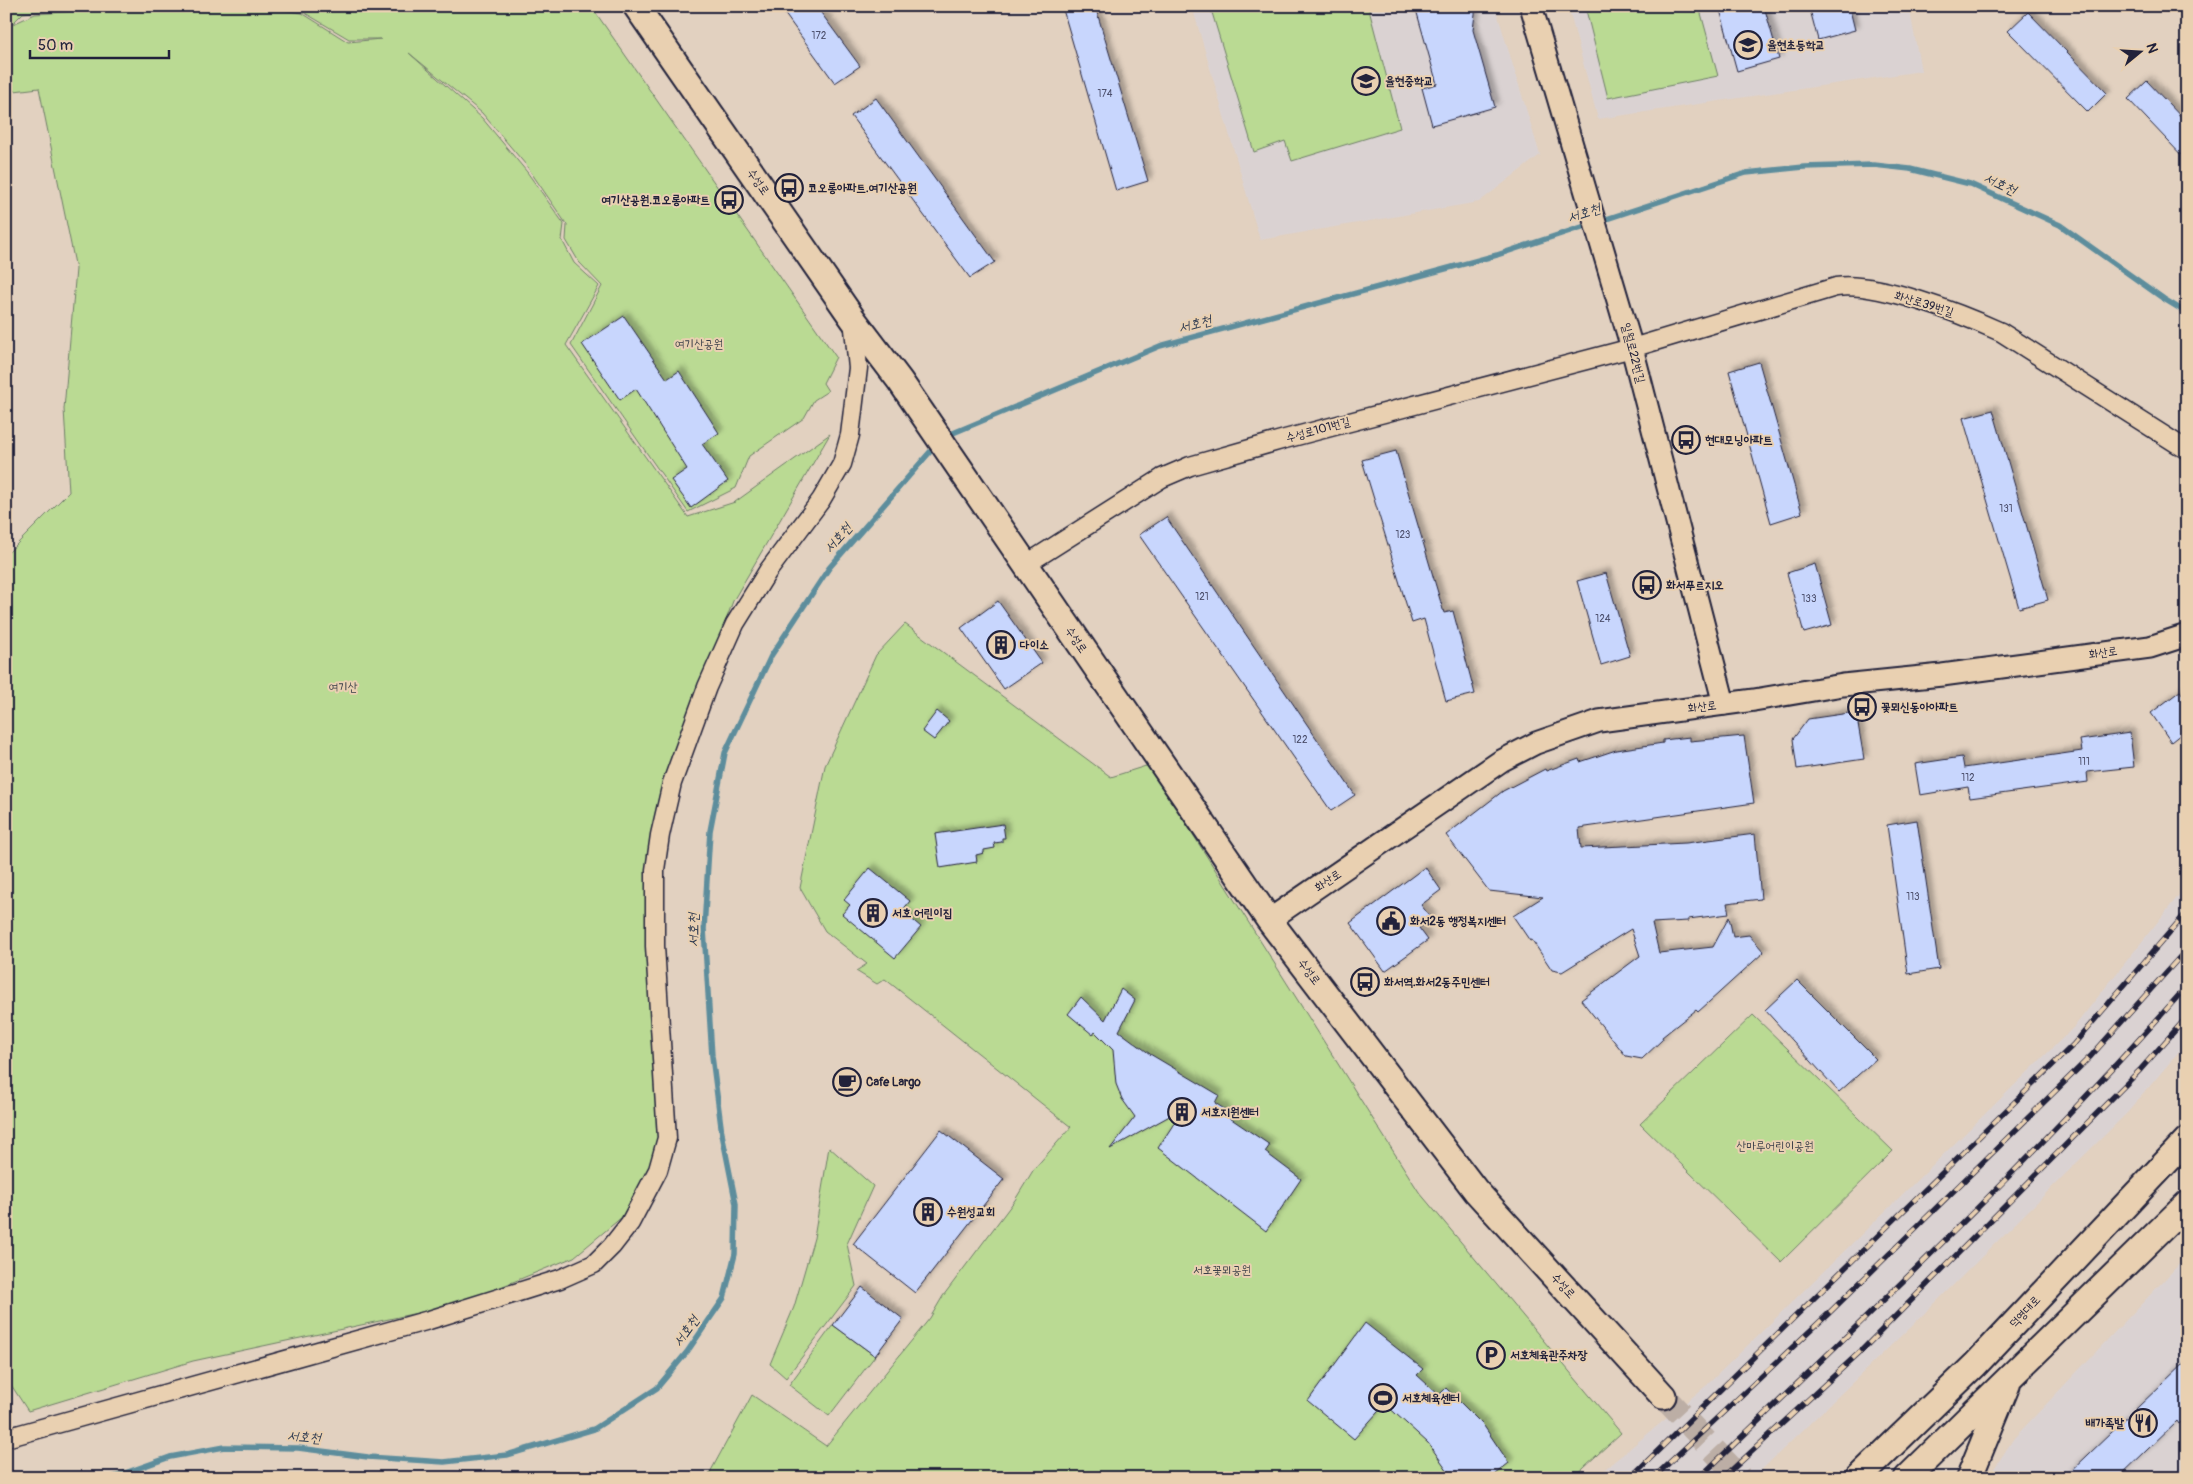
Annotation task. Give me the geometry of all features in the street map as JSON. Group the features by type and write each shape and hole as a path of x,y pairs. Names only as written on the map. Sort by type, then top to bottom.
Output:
{"main road":[{"name":"수성로","path":"636,6 853,319 900,381 1269,920 1476,1191 1663,1396"},
{"name":"덕영대로","path":"1858,1478 1975,1365 2187,1140"},
{"path":"1907,1478 2187,1204"},
{"path":"1969,1478 2010,1377"}],"street":[{"name":"일월로22번길","path":"1531,6 1621,308 1724,704"},
{"name":"화산로39번길","path":"1632,348 1836,287 1863,286 1951,312 2001,332 2187,450"},
{"path":"6,1438 429,1320 560,1279 594,1264 612,1246 630,1223 658,1170 667,1138 656,946 655,870 660,835 672,783 707,687 735,624 768,571 821,500 842,464 850,435 858,368 853,319"},
{"name":"수성로101번길","path":"1025,565 1176,471 1285,439 1632,348"},
{"name":"화산로","path":"1269,920 1487,771 1536,743 1599,721 1843,685 1942,675 2150,647 2187,634"}],"shaded area":[{"name":"율현중학교","path":"1192,6 1495,6 1540,155 1479,202 1260,240"},
{"name":"율현초등학교","path":"1568,6 1909,6 1921,71 1598,119"},
{"path":"2187,885 2187,1042 2128,1112 1931,1307 1753,1478 1594,1478 1707,1385 2074,1027"},
{"path":"2187,1256 2187,1478 1988,1478 2014,1438"}],"green space":[{"name":"여기산","path":"6,6 91,6 23,13 11,25 35,14 145,6 256,6 302,13 348,42 381,39 349,39 300,10 278,6 591,6 836,357 823,383 828,391 814,400 804,418 749,456 736,488 688,512 571,345 602,286 579,262 566,240 567,225 526,165 482,113 409,53 482,118 527,172 564,224 562,240 574,263 599,286 566,345 688,517 735,502 830,434 733,601 656,812 646,917 659,1110 657,1153 622,1217 574,1257 459,1304 193,1361 28,1411 6,1377 6,555 69,492 64,409 76,269 39,88 6,92"},
{"path":"1210,6 1368,6 1400,128 1292,161 1285,141 1254,152"},
{"path":"1585,6 1699,6 1718,76 1608,98"},
{"name":"서호꽃뫼공원","path":"905,624 1111,777 1149,765 1419,1192 1621,1433 1572,1478 707,1478 752,1395 826,1446 930,1318 943,1296 1015,1200 1034,1169 1071,1127 885,979 877,984 856,971 867,964 825,931 800,888 825,766 876,655"},
{"name":"산마루어린이공원","path":"1753,1015 1893,1151 1781,1262 1640,1124"},
{"path":"829,1147 873,1186 847,1244 856,1286 786,1378 770,1364 794,1307 814,1238"},
{"path":"833,1325 875,1356 829,1416 789,1385"}],"building":[{"path":"779,6 816,6 860,66 835,83"},
{"path":"1062,6 1095,6 1148,181 1116,191"},
{"path":"1415,6 1476,6 1473,30 1495,107 1432,125 1422,88 1437,84"},
{"path":"1719,6 1764,6 1779,59 1737,71"},
{"path":"1809,6 1849,6 1855,30 1818,40"},
{"path":"2028,12 2107,93 2088,112 2008,31"},
{"path":"2147,81 2187,123 2187,161 2128,99"},
{"path":"876,98 995,262 970,278 851,116"},
{"path":"624,316 667,379 679,371 719,433 702,444 728,481 691,508 671,480 687,469 636,389 620,400 582,344"},
{"path":"1759,362 1802,513 1771,523 1729,371"},
{"path":"1993,410 2048,600 2019,608 1963,418"},
{"path":"1396,451 1444,613 1453,611 1475,694 1446,701 1424,619 1412,623 1362,460"},
{"path":"1166,517 1355,795 1331,811 1139,535"},
{"path":"1815,564 1832,625 1804,633 1787,573"},
{"path":"1606,573 1630,656 1601,665 1577,581"},
{"name":"다이소","path":"998,601 1042,663 1004,689 961,628"},
{"path":"2180,691 2187,701 2187,729 2171,742 2151,713"},
{"path":"937,711 949,721 934,740 922,731"},
{"path":"1856,712 1864,759 1797,769 1793,739 1808,719"},
{"path":"2130,733 2134,767 2087,772 2088,782 1970,798 1968,787 1920,795 1915,764 1962,757 1964,768 2082,751 2080,740"},
{"path":"1744,736 1754,803 1579,828 1581,848 1686,843 1755,834 1761,899 1727,903 1729,914 1688,919 1688,921 1652,923 1659,953 1713,947 1729,917 1733,937 1749,935 1764,952 1698,1012 1696,1010 1662,1037 1663,1039 1642,1059 1626,1056 1581,1000 1640,956 1631,929 1562,972 1552,970 1513,916 1543,897 1489,891 1446,835 1503,791 1545,769 1546,771 1579,759 1580,762 1616,750 1663,743 1663,740 1690,737 1690,741"},
{"path":"1917,820 1939,969 1908,974 1887,825"},
{"path":"1003,824 1005,838 1002,838 1002,842 994,843 995,848 984,850 984,853 976,855 977,862 940,868 935,834"},
{"name":"화서2동 행정복지센터","path":"1425,867 1441,890 1421,905 1432,919 1419,928 1428,940 1385,971 1350,923"},
{"name":"서호 어린이집","path":"870,868 910,901 902,911 921,927 895,958 842,914 850,905 844,900"},
{"path":"1797,980 1876,1059 1839,1092 1765,1010"},
{"name":"서호지원센터","path":"1121,989 1135,1000 1119,1031 1150,1054 1219,1095 1215,1103 1226,1110 1224,1114 1270,1145 1265,1152 1301,1179 1266,1231 1158,1148 1184,1108 1110,1149 1135,1117 1122,1099 1116,1084 1113,1050 1095,1032 1093,1035 1068,1014 1081,997 1105,1020"},
{"name":"수원성교회","path":"941,1130 1004,1179 915,1293 853,1244"},
{"path":"862,1287 903,1319 875,1356 833,1325"},
{"name":"서호체육센터","path":"1365,1323 1423,1369 1417,1375 1439,1395 1446,1388 1484,1426 1509,1463 1490,1478 1453,1478 1428,1443 1385,1404 1354,1439 1308,1401"},
{"path":"2187,1360 2187,1417 2179,1424 2177,1421 2118,1478 2064,1478"}],"waterway":[{"name":"서호천","path":"946,436 1160,346 1497,255 1746,173 1804,167 1874,165 1910,169 1970,184 2060,225 2164,299 2187,313"},
{"name":"서호천","path":"111,1478 170,1457 224,1447 298,1448 368,1457 444,1462 507,1455 594,1429 657,1388 687,1352 724,1298 735,1254 736,1204 722,1134 712,1056 704,929 710,831 725,753 771,656 829,568 936,445"}],"tunnel":[{"path":"1663,1396 1740,1478"}],"railway":[{"path":"1630,1478 2073,1045 2187,912"},
{"path":"1653,1478 1827,1315 2091,1056 2187,949"},
{"path":"1699,1478 2010,1176 2187,986"},
{"path":"1723,1478 1861,1351 2140,1070 2187,1017"}],"place":[{"name":"율현초등학교","path":"1748,45"},
{"name":"율현중학교","path":"1366,81"},
{"name":"코오롱아파트.여기산공원","path":"789,188"},
{"name":"여기산공원.코오롱아파트","path":"729,200"},
{"name":"현대모닝아파트","path":"1686,440"},
{"name":"화서푸르지오","path":"1647,585"},
{"name":"다이소","path":"1001,645"},
{"name":"꽃뫼신동아아파트","path":"1862,707"},
{"name":"서호 어린이집","path":"873,913"},
{"name":"화서2동 행정복지센터","path":"1391,921"},
{"name":"화서역.화서2동주민센터","path":"1365,982"},
{"name":"Cafe Largo","path":"847,1082"},
{"name":"서호지원센터","path":"1182,1112"},
{"name":"수원성교회","path":"928,1212"},
{"name":"서호체육관주차장","path":"1491,1355"},
{"name":"서호체육센터","path":"1383,1398"},
{"name":"배가족발","path":"2143,1423"}],"park label":[{"name":"여기산공원","path":"699,344"}]}
